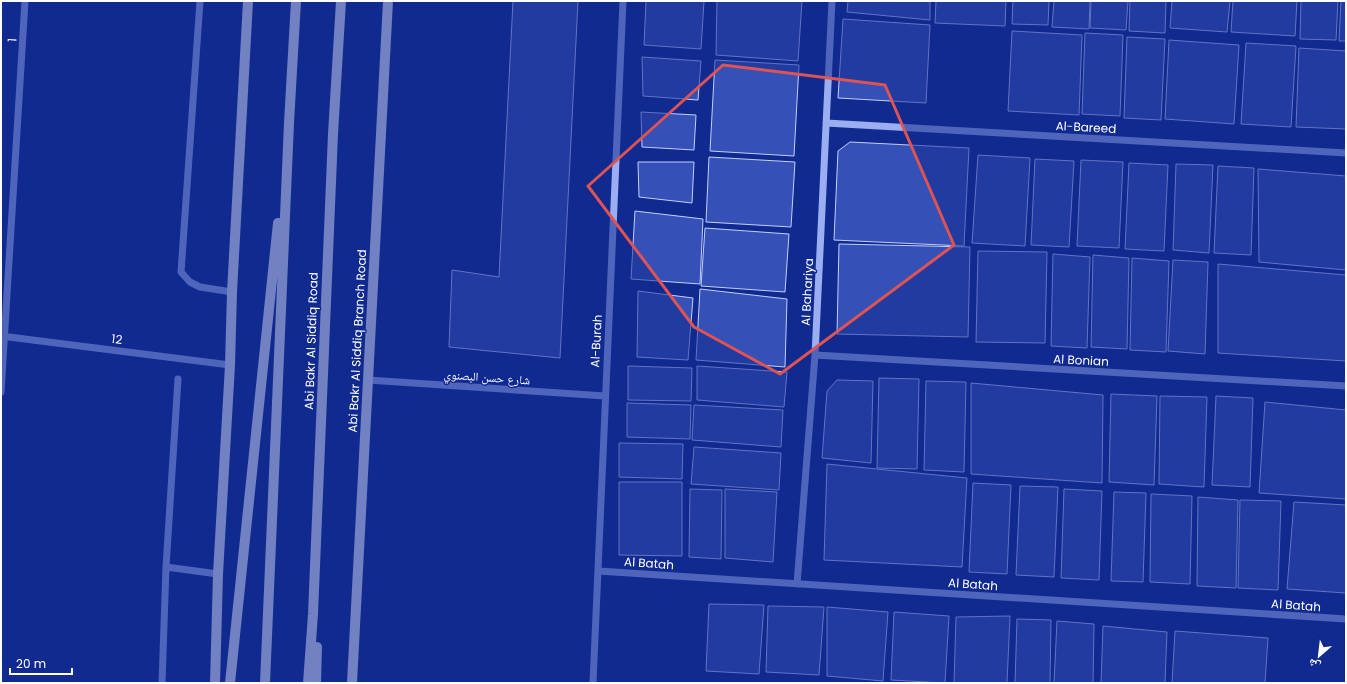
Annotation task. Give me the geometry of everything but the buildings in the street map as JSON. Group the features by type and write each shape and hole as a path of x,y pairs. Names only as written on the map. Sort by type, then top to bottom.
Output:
{"main road":[{"path":"215,683 218,574 248,1"},
{"path":"265,683 289,123 296,1"},
{"name":"Abi Bakr Al Siddiq Road","path":"308,683 313,614 333,134 341,1"},
{"name":"Abi Bakr Al Siddiq Branch Road","path":"352,683 388,1"},
{"path":"230,683 289,123"},
{"path":"316,683 324,339"}],"street":[{"name":"1","path":"1,392 3,336 25,1"},
{"path":"200,1 181,272 190,282 200,287 232,292"},
{"name":"Al-Burah","path":"593,683 623,1"},
{"name":"Al Bahariya","path":"797,584 815,355 832,1"},
{"name":"Al-Bareed","path":"826,123 1346,153"},
{"name":"12","path":"3,336 230,365"},
{"name":"Al Bonian","path":"815,355 1346,386"},
{"path":"162,683 166,567 178,379"},
{"name":"شارع حسن البصنوي","path":"368,380 605,396"},
{"path":"166,567 218,574"},
{"name":"Al Batah","path":"598,571 1346,619"}],"highlighted area":[{"path":"723,65 885,85 954,245 780,374 694,327 588,186"}]}
